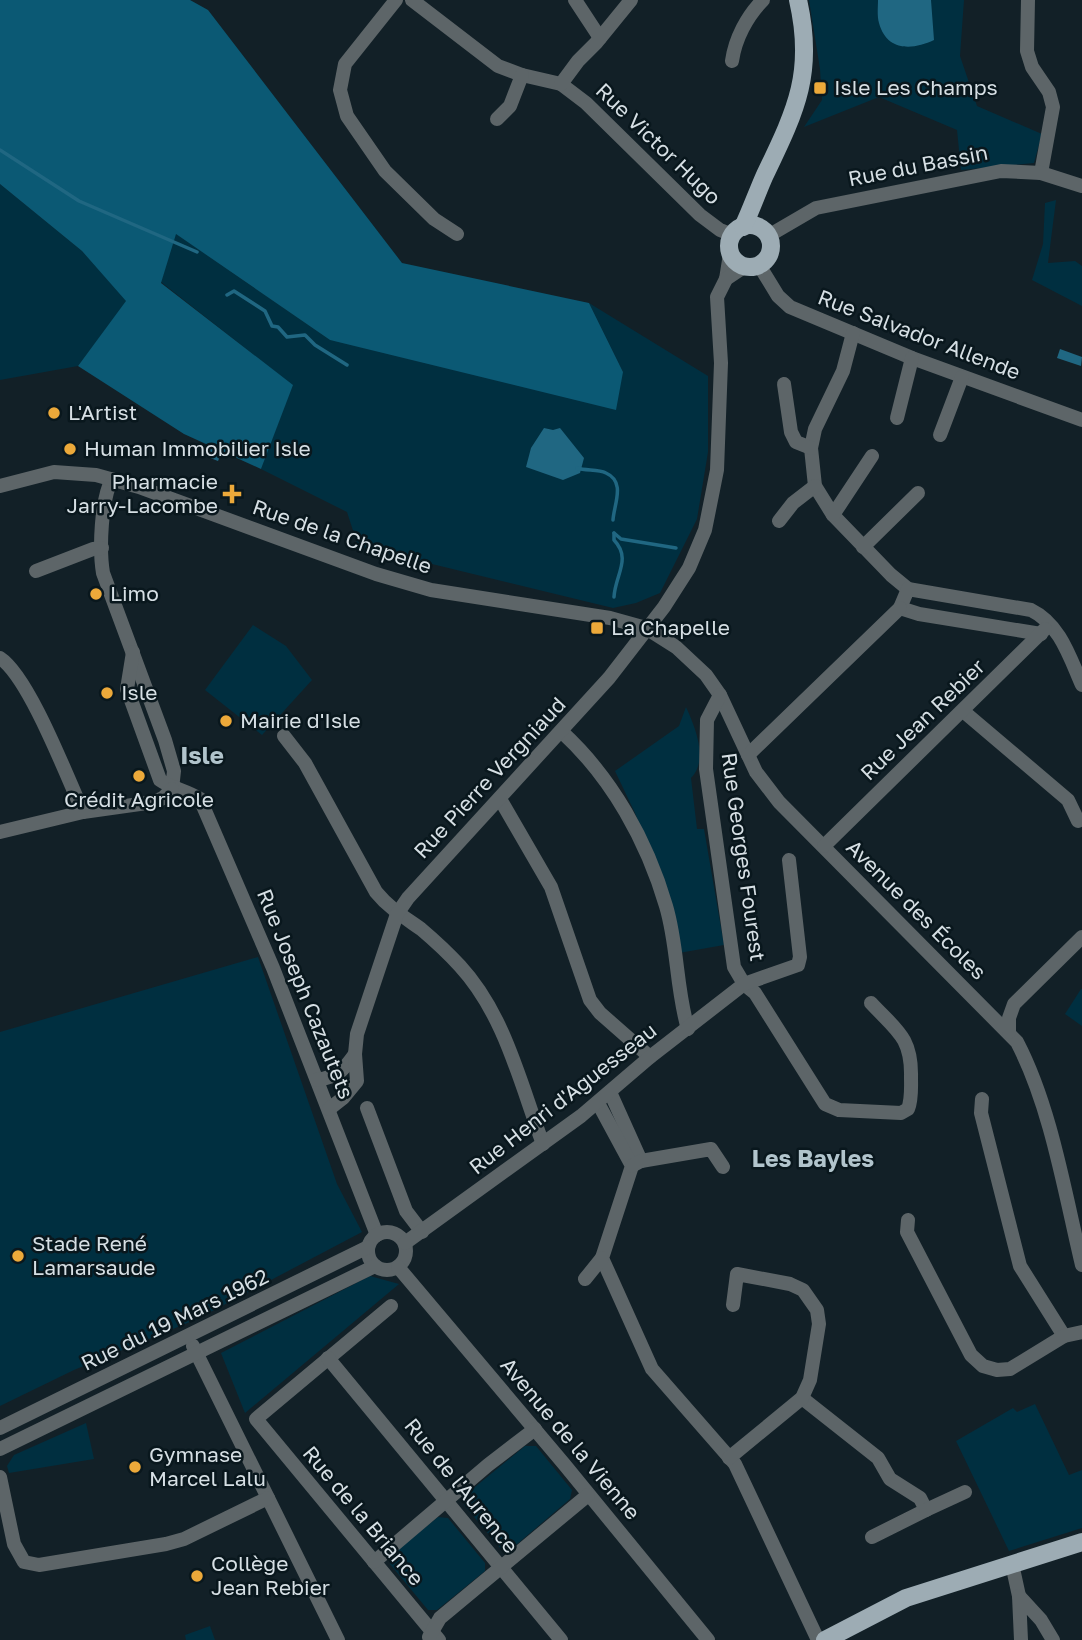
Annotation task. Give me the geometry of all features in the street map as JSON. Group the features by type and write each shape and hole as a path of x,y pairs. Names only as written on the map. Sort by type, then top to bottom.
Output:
{"main road":[{"path":"751,231 758,190 794,113 802,80 804,41 798,0"},
{"path":"751,231 771,249 765,261 752,266 735,262 730,254 729,244 751,231"},
{"path":"825,1640 906,1598 1082,1542"}],"street":[{"path":"396,0 345,64 340,90 347,116 385,171 434,219 457,234"},
{"name":"Rue Victor Hugo","path":"412,0 498,66 561,85 586,103 700,215 720,230 751,231"},
{"path":"575,0 600,38"},
{"path":"561,85 578,61 631,0"},
{"path":"732,61 734,44 763,0"},
{"path":"1028,0 1027,51 1032,67 1049,92 1053,107 1041,173"},
{"path":"497,119 510,106 522,75"},
{"name":"Rue du Bassin","path":"751,231 816,208 1001,171 1041,173 1082,186"},
{"name":"Rue Pierre Vergniaud","path":"355,1054 357,1034 397,914 408,898 609,678 664,607 689,568 705,530 717,470 721,363 717,297 726,279 730,254"},
{"path":"726,279 752,266"},
{"name":"Rue Salvador Allende","path":"752,266 790,307 912,358 1082,420"},
{"path":"853,333 843,371 815,429 811,448 816,486 833,516 908,589 1031,610 1067,651 1082,685"},
{"path":"897,418 912,358"},
{"path":"940,435 962,377"},
{"path":"784,384 791,432 796,442 811,448"},
{"path":"833,516 872,456"},
{"name":"Rue de la Chapelle","path":"0,486 54,472 83,472 139,487 367,571 431,590 610,618 646,628"},
{"path":"0,832 83,812 154,802 172,789 160,780 127,689 133,652 103,573 106,495 112,479"},
{"path":"779,521 793,503 816,486"},
{"path":"863,547 918,493"},
{"path":"36,571 102,548"},
{"path":"748,755 900,608 908,589"},
{"path":"900,608 919,614 1046,628"},
{"name":"Avenue des Écoles","path":"646,628 691,659 706,675 719,695 756,772 779,802 893,919 1009,1032 1023,1053 1035,1086 1082,1265"},
{"name":"Rue Jean Rebier","path":"824,846 1046,628"},
{"path":"0,658 19,676 83,812"},
{"name":"Rue Georges Fourest","path":"719,695 707,720 706,769 734,968 744,984 755,993 825,1104 839,1110 901,1113 908,1109 911,1102 910,1048 905,1039 871,1003"},
{"path":"963,711 1069,800 1078,821"},
{"path":"562,732 584,753 637,831 666,907 688,1029"},
{"path":"284,736 305,763 376,892 397,914 422,930 460,966 483,995 503,1033 543,1144"},
{"name":"Rue Joseph Cazautets","path":"172,789 186,790 200,799 273,968 377,1235"},
{"path":"500,799 551,887 590,1000 600,1013 650,1058"},
{"name":"Rue Henri d'Aguesseau","path":"405,1243 598,1102 744,984 797,965 800,957 789,860"},
{"path":"1009,1032 1009,1018 1014,1004 1082,936"},
{"path":"317,1080 334,1077 355,1054"},
{"path":"329,1109 343,1098 357,1081 355,1054"},
{"path":"585,1279 602,1258 636,1164 610,1092"},
{"path":"982,1099 981,1113 1020,1266 1063,1336"},
{"path":"598,1102 636,1164"},
{"path":"367,1108 406,1211 422,1232"},
{"path":"636,1164 711,1149 723,1167"},
{"path":"908,1220 907,1232 971,1355 983,1366 997,1370 1010,1368 1063,1336 1082,1332"},
{"path":"394,1234 405,1243 406,1251 398,1267 382,1270 369,1259 368,1247 377,1235 394,1234"},
{"name":"Rue du 19 Mars 1962","path":"0,1428 188,1338 368,1247"},
{"path":"602,1258 652,1370 735,1464 818,1640"},
{"path":"0,1448 375,1266"},
{"name":"Avenue de la Vienne","path":"398,1267 708,1640"},
{"path":"729,1458 802,1398 810,1380 819,1324 817,1310 803,1290 790,1284 737,1274 733,1306"},
{"path":"328,1358 391,1306"},
{"path":"188,1338 338,1640"},
{"name":"Rue de la Briance","path":"328,1358 256,1419 432,1637"},
{"name":"Rue de l'Aurence","path":"328,1358 561,1640"},
{"path":"802,1398 878,1458 890,1479 920,1498 926,1510"},
{"path":"374,1562 535,1429"},
{"path":"0,1477 14,1544 24,1562 39,1565 184,1539 268,1498"},
{"path":"872,1537 965,1492"},
{"path":"432,1637 440,1618 589,1495"},
{"path":"1012,1564 1019,1596 1021,1640"},
{"path":"1019,1596 1041,1620 1053,1640"}],"shaded area":[{"path":"0,0 190,0 208,10 402,263 589,303 623,372 616,410 330,340 176,234 161,283 293,385 261,469 184,434 78,366 126,301 82,251 0,184"},
{"path":"809,0 964,0 960,56 977,106 1042,134 1034,163 961,170 957,130 879,97 804,127 822,100"},
{"path":"878,0 931,0 934,40 909,47 894,44 879,23"},
{"path":"0,184 82,251 127,301 78,366 0,380"},
{"path":"1056,200 1048,263 1075,261 1082,266 1082,306 1032,280 1043,244 1045,203"},
{"path":"175,233 330,340 623,372 589,303 708,376 708,452 697,519 660,593 636,603 613,608 358,546 347,512 261,469 292,385 161,282"},
{"path":"1060,349 1082,357 1081,366 1057,358"},
{"path":"544,428 560,428 584,458 580,473 563,480 526,467 531,448"},
{"path":"200,444 222,452 218,461 197,453"},
{"path":"253,625 286,646 312,680 262,735 205,690"},
{"path":"686,707 700,753 696,771 691,778 697,829 704,829 724,945 679,953 666,889 615,771 679,726"},
{"path":"258,957 337,1184 362,1232 197,1319 74,1370 0,1406 0,1032"},
{"path":"1082,989 1082,1026 1065,1014"},
{"path":"370,1276 399,1284 245,1413 221,1353"},
{"path":"1035,1404 1069,1475 1082,1470 1082,1528 1009,1551 956,1441 1013,1408 1017,1412"},
{"path":"86,1423 94,1459 9,1473 7,1466 14,1455"},
{"path":"525,1446 536,1446 572,1490 570,1499 509,1551 502,1550 464,1505 464,1496"},
{"path":"438,1517 448,1518 485,1563 485,1571 437,1610 428,1610 390,1564 391,1555"},
{"path":"210,1626 215,1640 186,1640 185,1635"}],"waterway":[{"path":"0,150 79,201 197,252"},
{"path":"227,295 234,291 265,311 272,326 278,327 287,337 305,335 315,345 347,365"},
{"path":"577,468 603,472 616,482 613,520"},
{"path":"614,533 621,539 676,548"},
{"path":"614,533 622,561 614,597"}],"place":[{"name":"Isle Les Champs","path":"820,88"},
{"name":"L'Artist","path":"54,413"},
{"name":"Human Immobilier Isle","path":"70,449"},
{"name":"Pharmacie Jarry-Lacombe","path":"232,494"},
{"name":"Limo","path":"96,594"},
{"name":"La Chapelle","path":"597,628"},
{"name":"Isle","path":"107,693"},
{"name":"Mairie d'Isle","path":"226,721"},
{"name":"Crédit Agricole","path":"139,776"},
{"name":"Stade René Lamarsaude","path":"18,1256"},
{"name":"Gymnase Marcel Lalu","path":"135,1467"},
{"name":"Collège Jean Rebier","path":"197,1576"}],"district":[{"name":"Isle","path":"202,756"},
{"name":"Les Bayles","path":"813,1159"}]}
